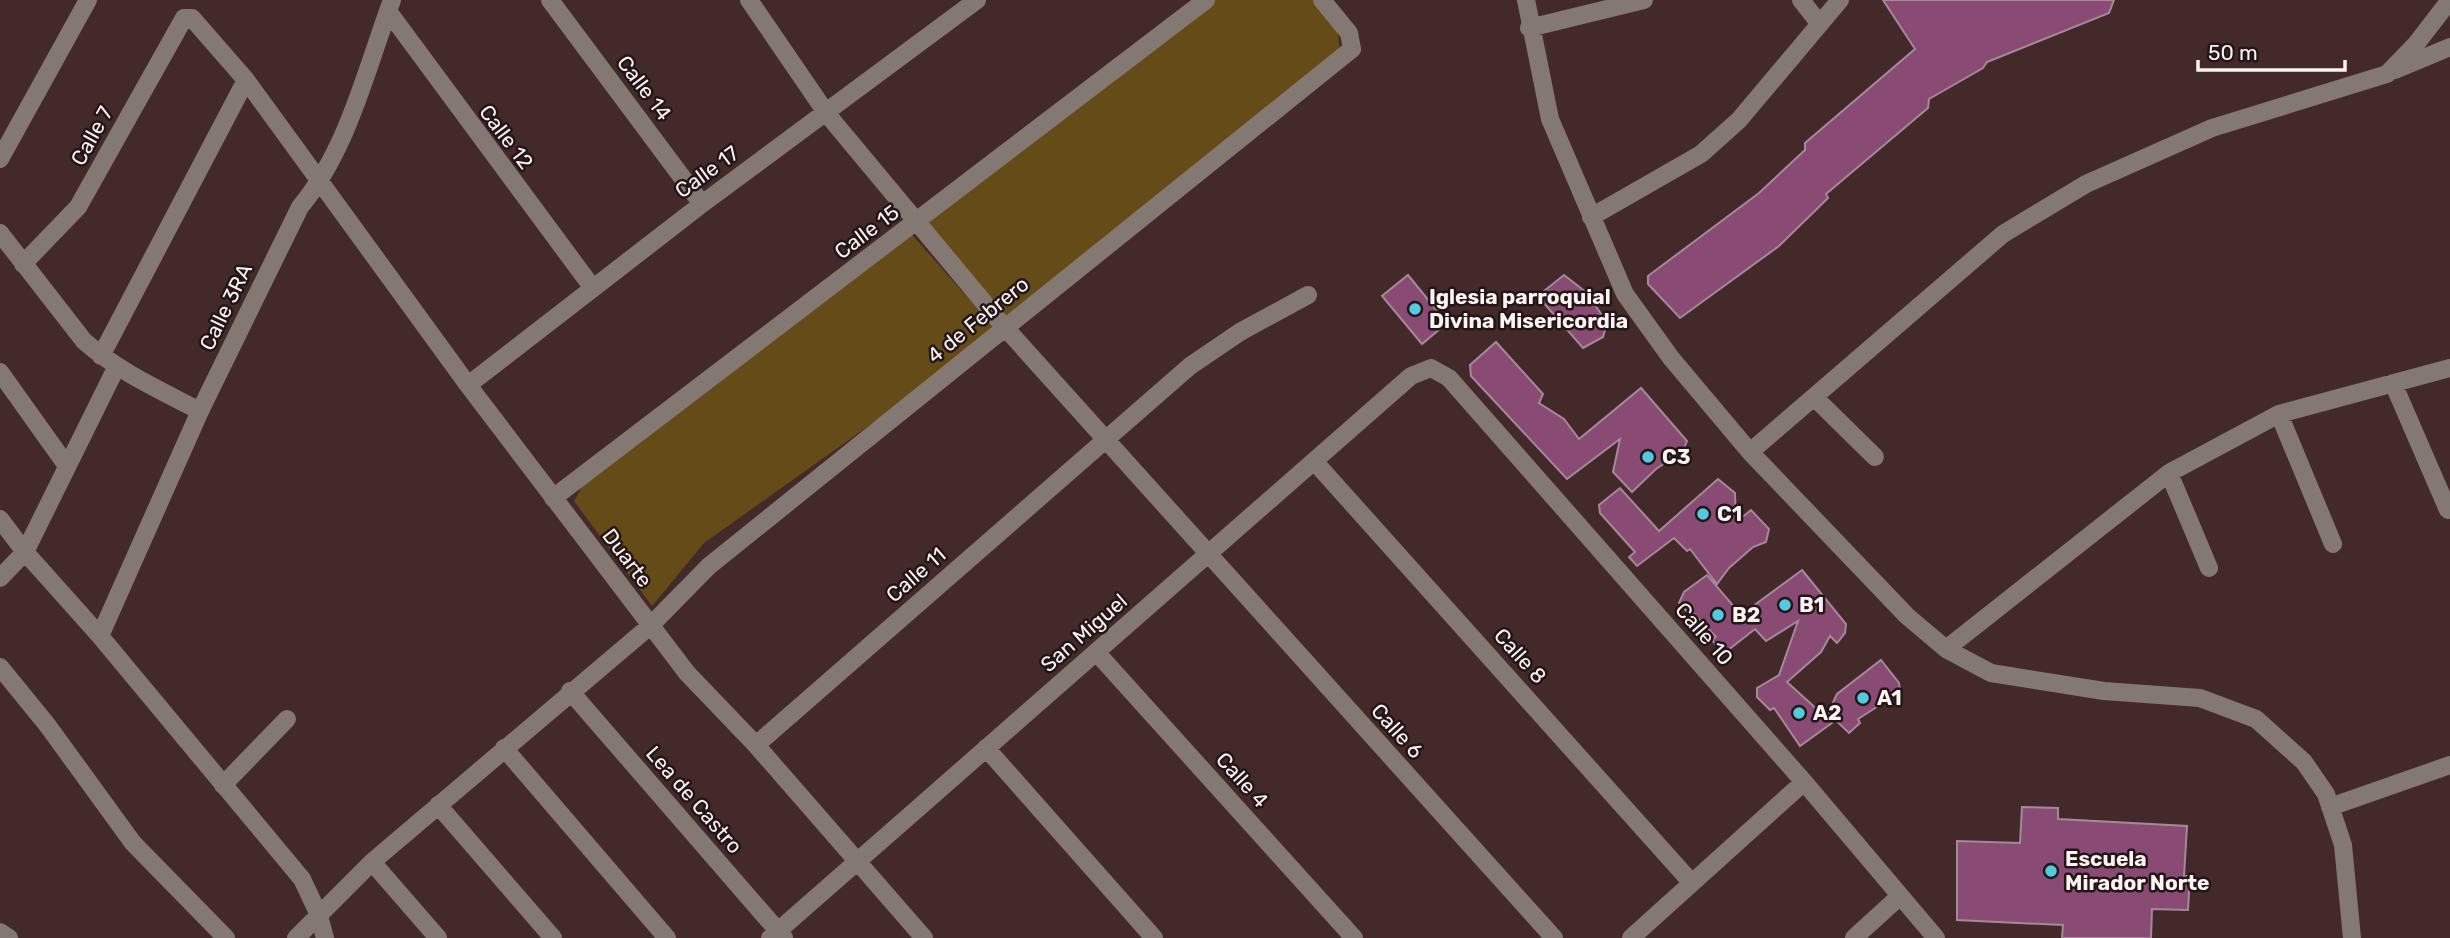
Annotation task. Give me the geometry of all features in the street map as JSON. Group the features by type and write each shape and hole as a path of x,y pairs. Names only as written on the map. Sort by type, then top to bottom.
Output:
{"street":[{"path":"0,159 88,0"},
{"name":"Calle 14","path":"550,0 702,204"},
{"name":"Calle 6","path":"749,0 827,114 916,224 1206,555 1554,938"},
{"name":"Calle 17","path":"468,385 702,204 827,114 977,0"},
{"name":"Calle 15","path":"553,498 916,224 1206,0"},
{"name":"4 de Febrero","path":"296,938 318,913 372,862 570,691 650,626 709,566 1352,49 1352,41 1322,0"},
{"path":"1526,0 1550,119 1625,294 1671,358 1750,452 1907,616 1947,649 1991,673 2104,691 2200,698 2256,719 2304,762 2326,793 2343,845 2352,938"},
{"path":"1530,28 1644,0"},
{"path":"1801,0 1819,23"},
{"path":"1591,217 1701,153 1739,120 1840,0"},
{"path":"2386,74 2416,44 2450,0"},
{"name":"Calle 3RA","path":"100,636 200,411 300,207 320,183 348,123 390,6"},
{"name":"Calle 12","path":"390,6 592,288"},
{"name":"Duarte","path":"184,18 192,18 246,80 468,385 687,673 756,745 924,938"},
{"name":"Calle 7","path":"23,264 78,208 184,18"},
{"path":"1750,452 2003,234 2086,184 2212,128 2386,74 2450,47"},
{"path":"101,356 246,80"},
{"path":"0,233 85,341 101,356 116,368 200,411"},
{"name":"Calle 11","path":"756,745 1200,359 1240,331 1308,295"},
{"path":"0,578 25,552 116,368"},
{"name":"San Miguel","path":"777,936 986,748 1411,376 1431,368"},
{"name":"Calle 10","path":"1431,368 1450,378 1804,782 1936,938"},
{"path":"1947,649 2169,473 2280,414 2450,368"},
{"path":"0,372 67,466"},
{"path":"2393,383 2448,510"},
{"path":"1814,397 1875,457"},
{"path":"2280,414 2333,544"},
{"name":"Calle 8","path":"1314,461 1691,883"},
{"path":"2169,473 2208,568"},
{"path":"0,519 302,879 318,913 325,938"},
{"name":"Calle 4","path":"1097,653 1354,938"},
{"path":"0,667 48,726 133,843 226,938"},
{"name":"Lea de Castro","path":"570,691 777,936"},
{"path":"223,785 287,719"},
{"path":"504,748 667,938"},
{"path":"986,748 1154,938"},
{"path":"2330,807 2450,765"},
{"path":"1631,938 1804,782"},
{"path":"438,805 553,938"},
{"path":"372,862 438,938"},
{"path":"1854,938 1900,896"},
{"path":"0,932 9,938"}],"shaded area":[{"path":"1206,0 1321,0 1336,17 1341,58 1001,323 916,224"},
{"path":"907,229 999,333 704,543 652,606 574,501 592,469"}],"building":[{"path":"1883,0 2114,0 2109,13 1987,62 1983,68 1929,99 1928,108 1826,194 1828,198 1779,246 1680,318 1648,284 1648,276 1759,193 1805,150 1805,143 1915,49"},
{"name":"Iglesia parroquial Divina Misericordia","path":"1408,275 1447,323 1422,344 1382,296"},
{"path":"1564,275 1587,293 1607,323 1603,337 1583,348 1542,301 1544,291"},
{"path":"1496,342 1543,394 1539,403 1564,419 1579,439 1641,388 1687,441 1683,451 1656,469 1632,492 1613,472 1620,439 1567,479 1471,376 1470,365"},
{"path":"1718,479 1735,493 1736,522 1751,510 1769,529 1766,542 1753,547 1729,568 1717,584 1690,549 1687,551 1674,538 1637,566 1629,557 1635,552 1600,513 1599,505 1620,488 1659,531"},
{"path":"1802,570 1846,624 1845,633 1837,643 1830,636 1821,652 1787,682 1832,723 1800,746 1774,708 1770,710 1757,697 1757,688 1779,675 1798,621 1766,641 1755,629 1723,654 1712,640 1716,637 1679,603 1684,592 1707,575 1741,615"},
{"name":"A1","path":"1881,660 1899,683 1900,692 1858,719 1860,723 1849,733 1828,713 1837,694"},
{"name":"Escuela Mirador Norte","path":"2022,807 2058,808 2058,819 2187,826 2184,876 2190,876 2188,910 2152,909 2151,938 2062,938 2063,925 1957,920 1957,841 2020,843"}],"place":[{"name":"Iglesia parroquial Divina Misericordia","path":"1415,309"},
{"name":"C3","path":"1648,457"},
{"name":"C1","path":"1703,514"},
{"name":"B1","path":"1785,605"},
{"name":"B2","path":"1718,615"},
{"name":"A1","path":"1863,698"},
{"name":"A2","path":"1799,713"},
{"name":"Escuela Mirador Norte","path":"2051,871"}]}
